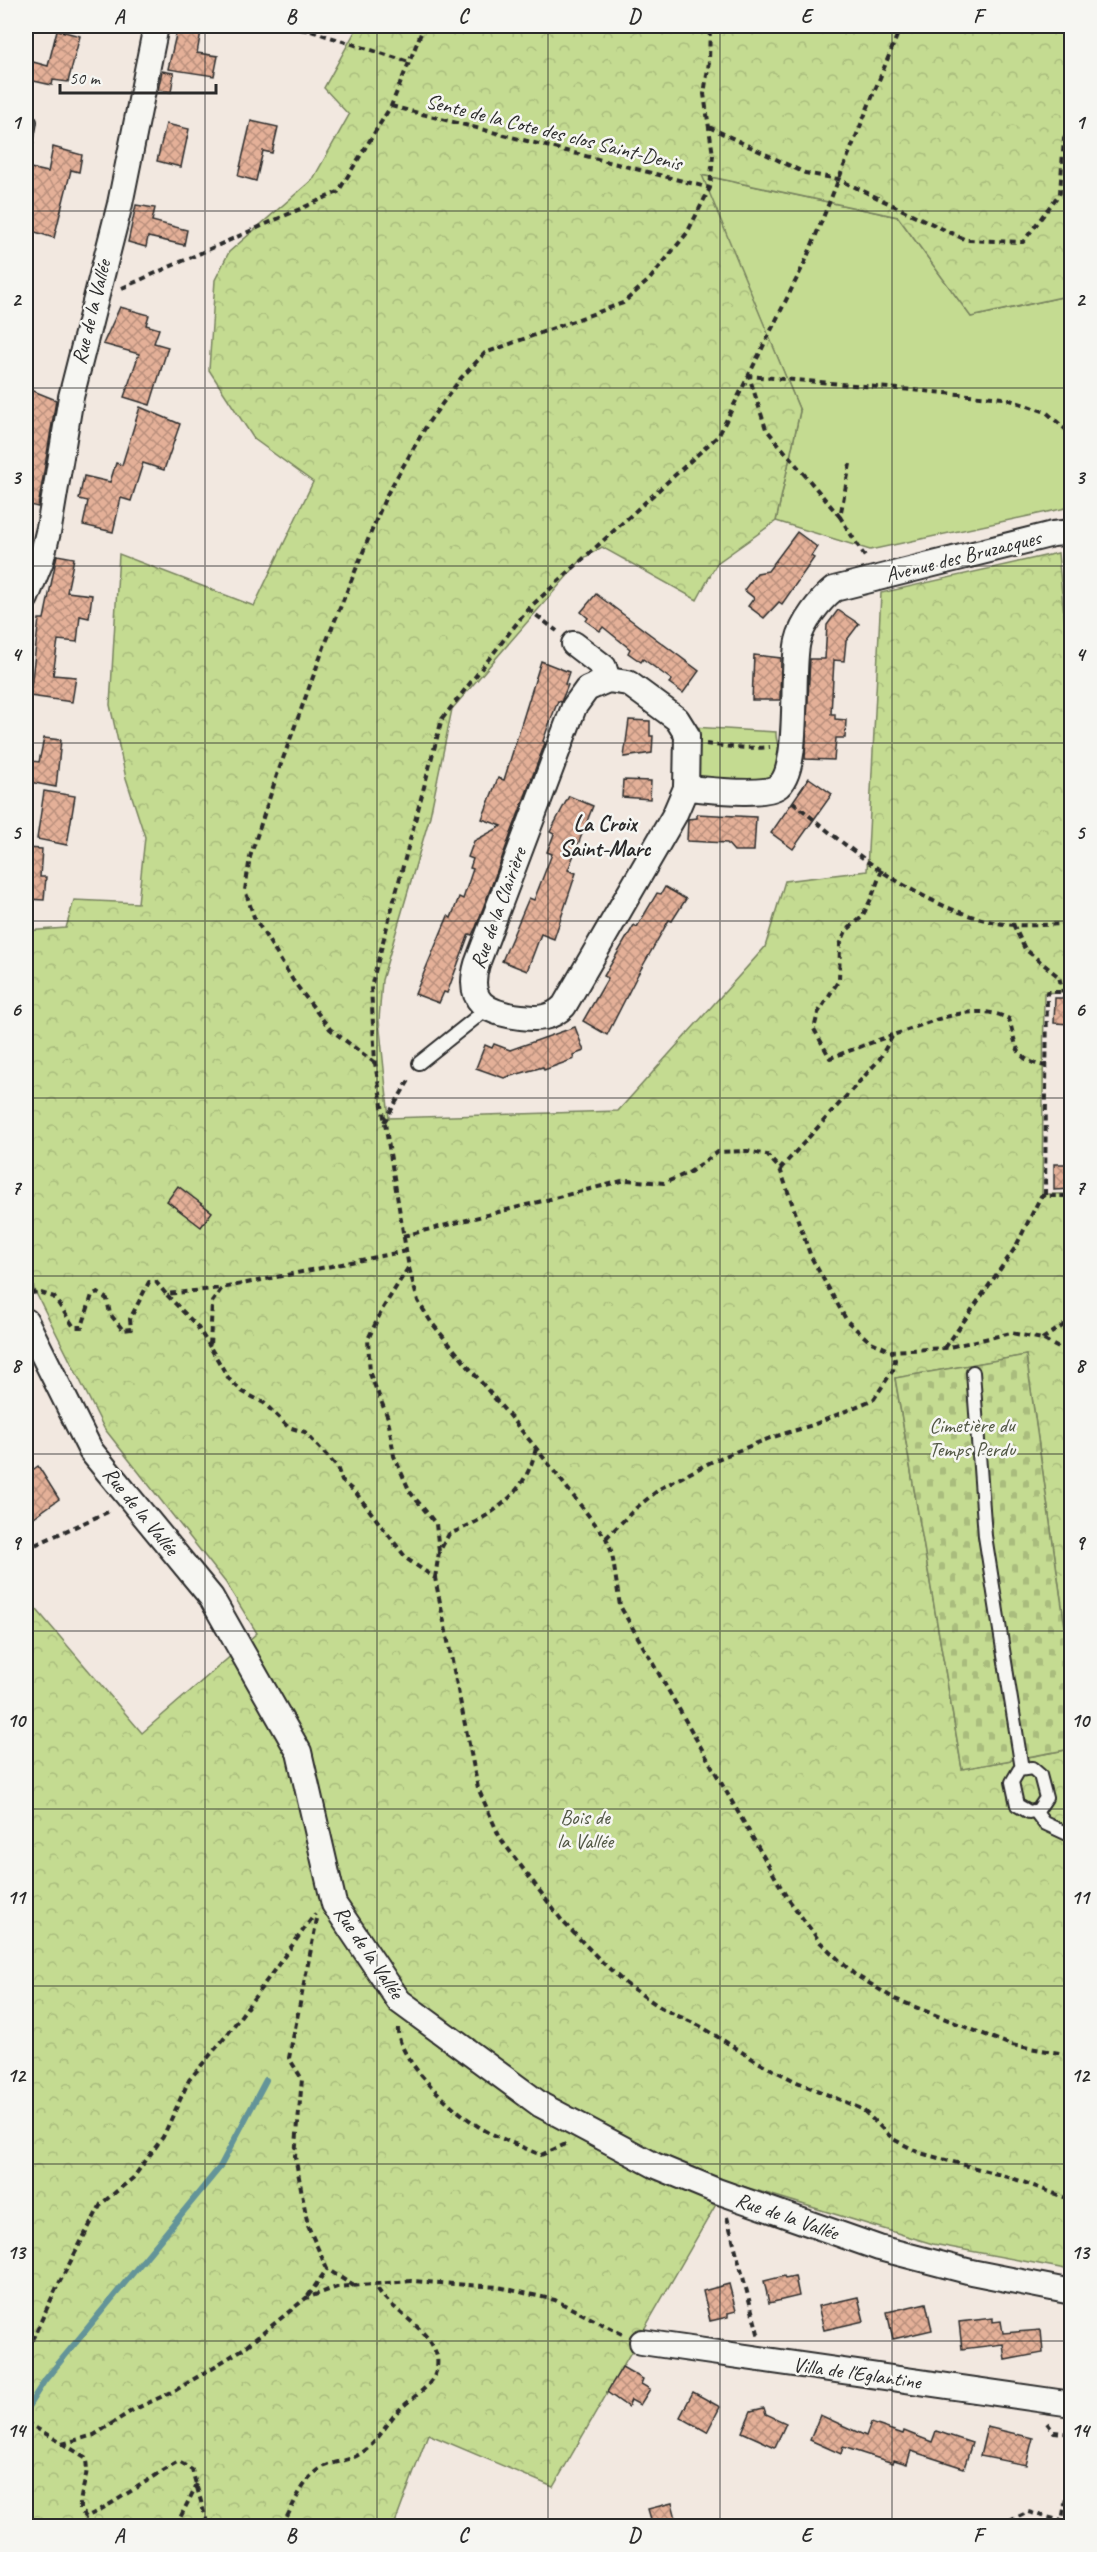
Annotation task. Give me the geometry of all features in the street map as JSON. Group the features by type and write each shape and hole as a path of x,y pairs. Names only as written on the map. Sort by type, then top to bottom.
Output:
{"street":[{"name":"Rue de la Vallée","path":"26,598 41,561 49,528 71,397 120,204 153,26"},
{"name":"Avenue des Bruzacques","path":"792,748 797,641 828,593 841,585 879,578 1053,534 1071,532"},
{"path":"488,1008 496,1013 533,1018 550,1017 564,1006 674,816 686,788 687,743 684,728 668,710 628,683 608,680 604,667 569,641"},
{"name":"Rue de la Clairière","path":"488,1008 474,989 474,974 481,953 574,707 587,688 608,680"},
{"path":"686,788 760,791 776,788 787,772 792,748"},
{"name":"Rue de la Vallée","path":"26,1321 92,1451 211,1597 299,1752 334,1904 399,2001 541,2105 654,2165 717,2191 879,2248 971,2272 1071,2292"},
{"name":"Villa de l'Eglantine","path":"642,2342 1071,2404"}],"lane":[{"path":"26,118 30,122 26,144"},
{"path":"419,1063 488,1008"},
{"path":"973,1372 985,1536 1022,1769"},
{"path":"1035,1811 1046,1798 1040,1775 1032,1768 1022,1769 1012,1778 1016,1802 1022,1810 1035,1811 1044,1823 1071,1836"}],"path":[{"path":"280,26 311,32 409,62"},
{"path":"118,294 123,286 338,192 390,106 424,26"},
{"path":"375,1063 330,1029 294,982 254,918 245,890 250,857 315,668 386,496 428,423 460,378 485,353 623,303 649,280 687,233 710,188 713,155 704,94 709,62 710,26"},
{"path":"901,26 805,262 719,435 528,609 442,719 371,987 375,1063 403,1236 418,1301 430,1322 536,1448 606,1538 612,1553 620,1606 786,1896 820,1942 854,1974 895,1999 1011,2045 1071,2055"},
{"name":"Sente de la Cote des clos Saint-Denis","path":"390,106 710,188"},
{"path":"708,126 805,172 838,179 966,240 1023,242 1060,193 1064,138 1071,127"},
{"path":"749,376 1004,398 1046,412 1071,435"},
{"path":"749,376 766,429 840,516 879,578"},
{"path":"840,516 850,464"},
{"path":"528,609 569,641"},
{"path":"687,743 723,744 746,749 792,748"},
{"path":"776,788 901,884 945,908 995,923 1071,924"},
{"path":"882,870 872,899 861,917 846,931 840,945 840,980 818,1013 814,1029 830,1058 892,1035 976,1011 996,1012 1009,1019 1019,1054 1030,1063 1046,1066"},
{"path":"1013,924 1025,949 1059,977 1063,992"},
{"path":"1045,1196 1047,992 1071,992"},
{"path":"780,1169 879,1060 892,1035"},
{"path":"383,1123 419,1063"},
{"path":"403,1236 626,1180 664,1183 690,1172 718,1152 747,1151 767,1155 780,1169 811,1257 847,1321 869,1341 892,1351 945,1348 1011,1333 1042,1339 1066,1352 1071,1362"},
{"path":"945,1348 1014,1248 1041,1196 1071,1196"},
{"path":"166,1294 222,1288 406,1251"},
{"path":"409,1268 383,1308 368,1340 370,1374 388,1418 394,1456 410,1492 436,1524 439,1552 435,1578 478,1788 500,1838 563,1922 626,1984 663,2009 702,2027 787,2077 862,2109 893,2139 902,2144 920,2152 1002,2175 1071,2200"},
{"path":"26,1301 26,1294 38,1292 54,1297 74,1327 82,1327 92,1294 98,1293 107,1299 110,1314 123,1330 131,1329 130,1319 149,1282 156,1282 197,1326 229,1379 243,1392 264,1403 288,1427 304,1432 337,1467 342,1481 356,1493 407,1559 435,1578"},
{"path":"210,1347 212,1302 222,1288"},
{"path":"1042,1339 1071,1320"},
{"path":"1066,1352 1071,1335"},
{"path":"606,1538 636,1508 661,1488 706,1465 874,1399 893,1370 895,1360 892,1351"},
{"path":"439,1552 449,1534 483,1520 519,1491 532,1466 536,1448"},
{"path":"26,1549 132,1501"},
{"path":"26,2349 101,2204 133,2178 163,2137 189,2080 227,2035 318,1909 290,2058 302,2079 295,2156 308,2226 327,2270 355,2287"},
{"path":"399,2001 398,2040 422,2079 481,2128 541,2155 594,2132"},
{"path":"730,2229 757,2330"},
{"path":"62,2444 94,2435 133,2410 186,2385 243,2349 306,2298 327,2270"},
{"path":"306,2298 337,2287 411,2281 447,2282 533,2294 579,2310 624,2335 642,2342"},
{"path":"282,2526 303,2488 316,2472 330,2464 358,2455 369,2448 398,2411 432,2379 436,2372 436,2354 430,2343 411,2321 382,2296 375,2285"},
{"path":"26,2422 86,2457 89,2469 79,2495 80,2510 86,2517 112,2504 151,2478 179,2463 192,2470 208,2526"},
{"path":"1054,2432 1071,2434"},
{"path":"1000,2526 1028,2512 1062,2524 1071,2465"},
{"path":"176,2526 197,2483"}],"green space":[{"name":"Bois de la Vallée","path":"358,26 1071,26 1071,295 971,317 898,217 702,175 800,411 776,521 717,563 697,600 602,547 582,559 452,709 430,816 382,980 379,1020 389,1118 618,1111 765,947 785,881 867,871 881,593 1058,553 1072,696 1072,991 1044,993 1042,1194 1071,1194 1071,1669 1026,1355 895,1378 962,1769 1071,1749 1071,2270 933,2244 729,2182 553,2487 428,2434 394,2526 350,2526 331,2521 328,2526 26,2526 26,1597 142,1733 257,1633 226,1583 104,1428 34,1289 26,1250 26,1047 32,1031 26,1006 26,931 66,928 74,900 138,903 145,837 126,778 110,705 119,554 254,606 313,482 254,439 209,370 215,280 229,252 313,179 349,115 324,88"},
{"path":"701,175 898,217 971,317 1071,295 1071,507 870,550 776,521 800,411"},
{"path":"692,727 776,732 782,762 766,783 705,781 696,776"},
{"name":"Cimetière du Temps Perdu","path":"1026,1355 1071,1669 1071,1749 962,1769 895,1378"}],"building":[{"path":"178,26 202,26 197,53 218,56 214,76 168,69"},
{"path":"57,30 80,36 68,82 53,80 52,85 29,80 33,62 48,66"},
{"path":"162,71 174,73 171,92 158,90"},
{"path":"251,121 278,127 272,153 263,151 256,181 238,176"},
{"path":"166,124 189,129 181,167 157,161"},
{"path":"53,147 82,155 79,172 71,170 54,238 26,229 26,167 48,172"},
{"path":"136,205 155,208 152,221 187,230 184,245 148,237 146,247 128,242"},
{"path":"120,307 149,315 146,325 159,329 154,343 168,347 150,405 124,397 139,354 103,344"},
{"path":"26,388 56,400 38,507 26,504"},
{"path":"140,407 180,424 164,470 143,463 131,501 121,498 113,532 83,525 88,501 79,499 84,476 110,482 116,463 122,465"},
{"path":"797,532 817,547 811,556 814,558 782,604 779,602 764,618 748,606 754,598 744,590 757,573 768,571"},
{"path":"57,555 74,558 67,592 92,595 89,618 80,616 77,642 58,640 53,675 76,677 72,702 30,696 39,619 44,619"},
{"path":"596,594 699,671 683,693 669,683 672,680 643,659 641,662 628,653 630,649 603,627 600,631 586,621 588,618 581,612"},
{"path":"838,610 859,624 846,641 844,661 834,660 831,714 835,714 835,719 846,720 845,738 836,738 834,760 805,759 810,659 825,659 827,625"},
{"path":"754,655 781,658 780,700 752,700"},
{"path":"541,661 569,672 565,684 568,685 561,702 558,701 548,727 543,741 545,743 476,927 472,935 469,934 447,993 444,992 439,1003 415,994 448,916 451,918 459,897 463,899 473,869 470,868 473,859 468,857 474,841 502,826 482,819 498,778 504,780"},
{"path":"629,720 650,721 650,736 653,736 652,753 624,757"},
{"path":"44,738 61,740 56,787 29,782 32,761 39,762"},
{"path":"809,778 832,794 793,849 771,833"},
{"path":"623,780 651,781 650,799 622,797"},
{"path":"44,791 75,796 67,845 37,839"},
{"path":"569,796 593,806 568,870 576,873 554,939 541,934 527,971 502,961 529,898 534,900 552,854 547,852 554,834 550,832"},
{"path":"697,814 756,817 754,851 734,851 727,843 687,841 688,819 697,818"},
{"path":"26,848 42,849 40,877 46,877 44,900 26,899"},
{"path":"665,887 686,899 672,921 669,920 607,1035 583,1021 608,978 604,976 634,925 637,927 657,893 661,894"},
{"path":"1055,998 1071,998 1071,1024 1054,1023"},
{"path":"575,1027 584,1051 573,1055 574,1059 544,1070 543,1067 504,1078 476,1068 485,1045 492,1048 494,1044 510,1050"},
{"path":"1054,1164 1071,1164 1071,1189 1054,1190"},
{"path":"178,1186 212,1212 201,1227 167,1201"},
{"path":"38,1466 59,1499 34,1517 26,1504 26,1475"},
{"path":"784,2276 785,2278 795,2276 799,2296 769,2303 764,2281"},
{"path":"729,2284 736,2311 728,2313 728,2317 710,2321 703,2291"},
{"path":"858,2297 864,2321 824,2330 818,2306"},
{"path":"926,2303 932,2330 893,2339 887,2312"},
{"path":"993,2318 993,2322 1001,2321 1003,2333 1041,2330 1043,2353 1005,2360 1003,2344 962,2349 959,2322"},
{"path":"622,2367 643,2379 641,2384 650,2389 640,2405 631,2400 628,2407 607,2392"},
{"path":"693,2392 720,2407 707,2432 680,2417"},
{"path":"764,2408 766,2414 786,2423 775,2447 742,2432 751,2411"},
{"path":"820,2415 866,2436 871,2423 903,2434 904,2431 932,2442 936,2431 972,2443 964,2468 911,2451 907,2464 894,2460 893,2463 843,2447 841,2454 810,2440"},
{"path":"987,2427 1033,2438 1026,2465 980,2456"},
{"path":"672,2503 678,2526 653,2526 648,2509"}],"waterway":[{"path":"26,2410 45,2380 220,2167 266,2080"}],"district":[{"name":"La Croix Saint-Marc","path":"605,836"}]}
